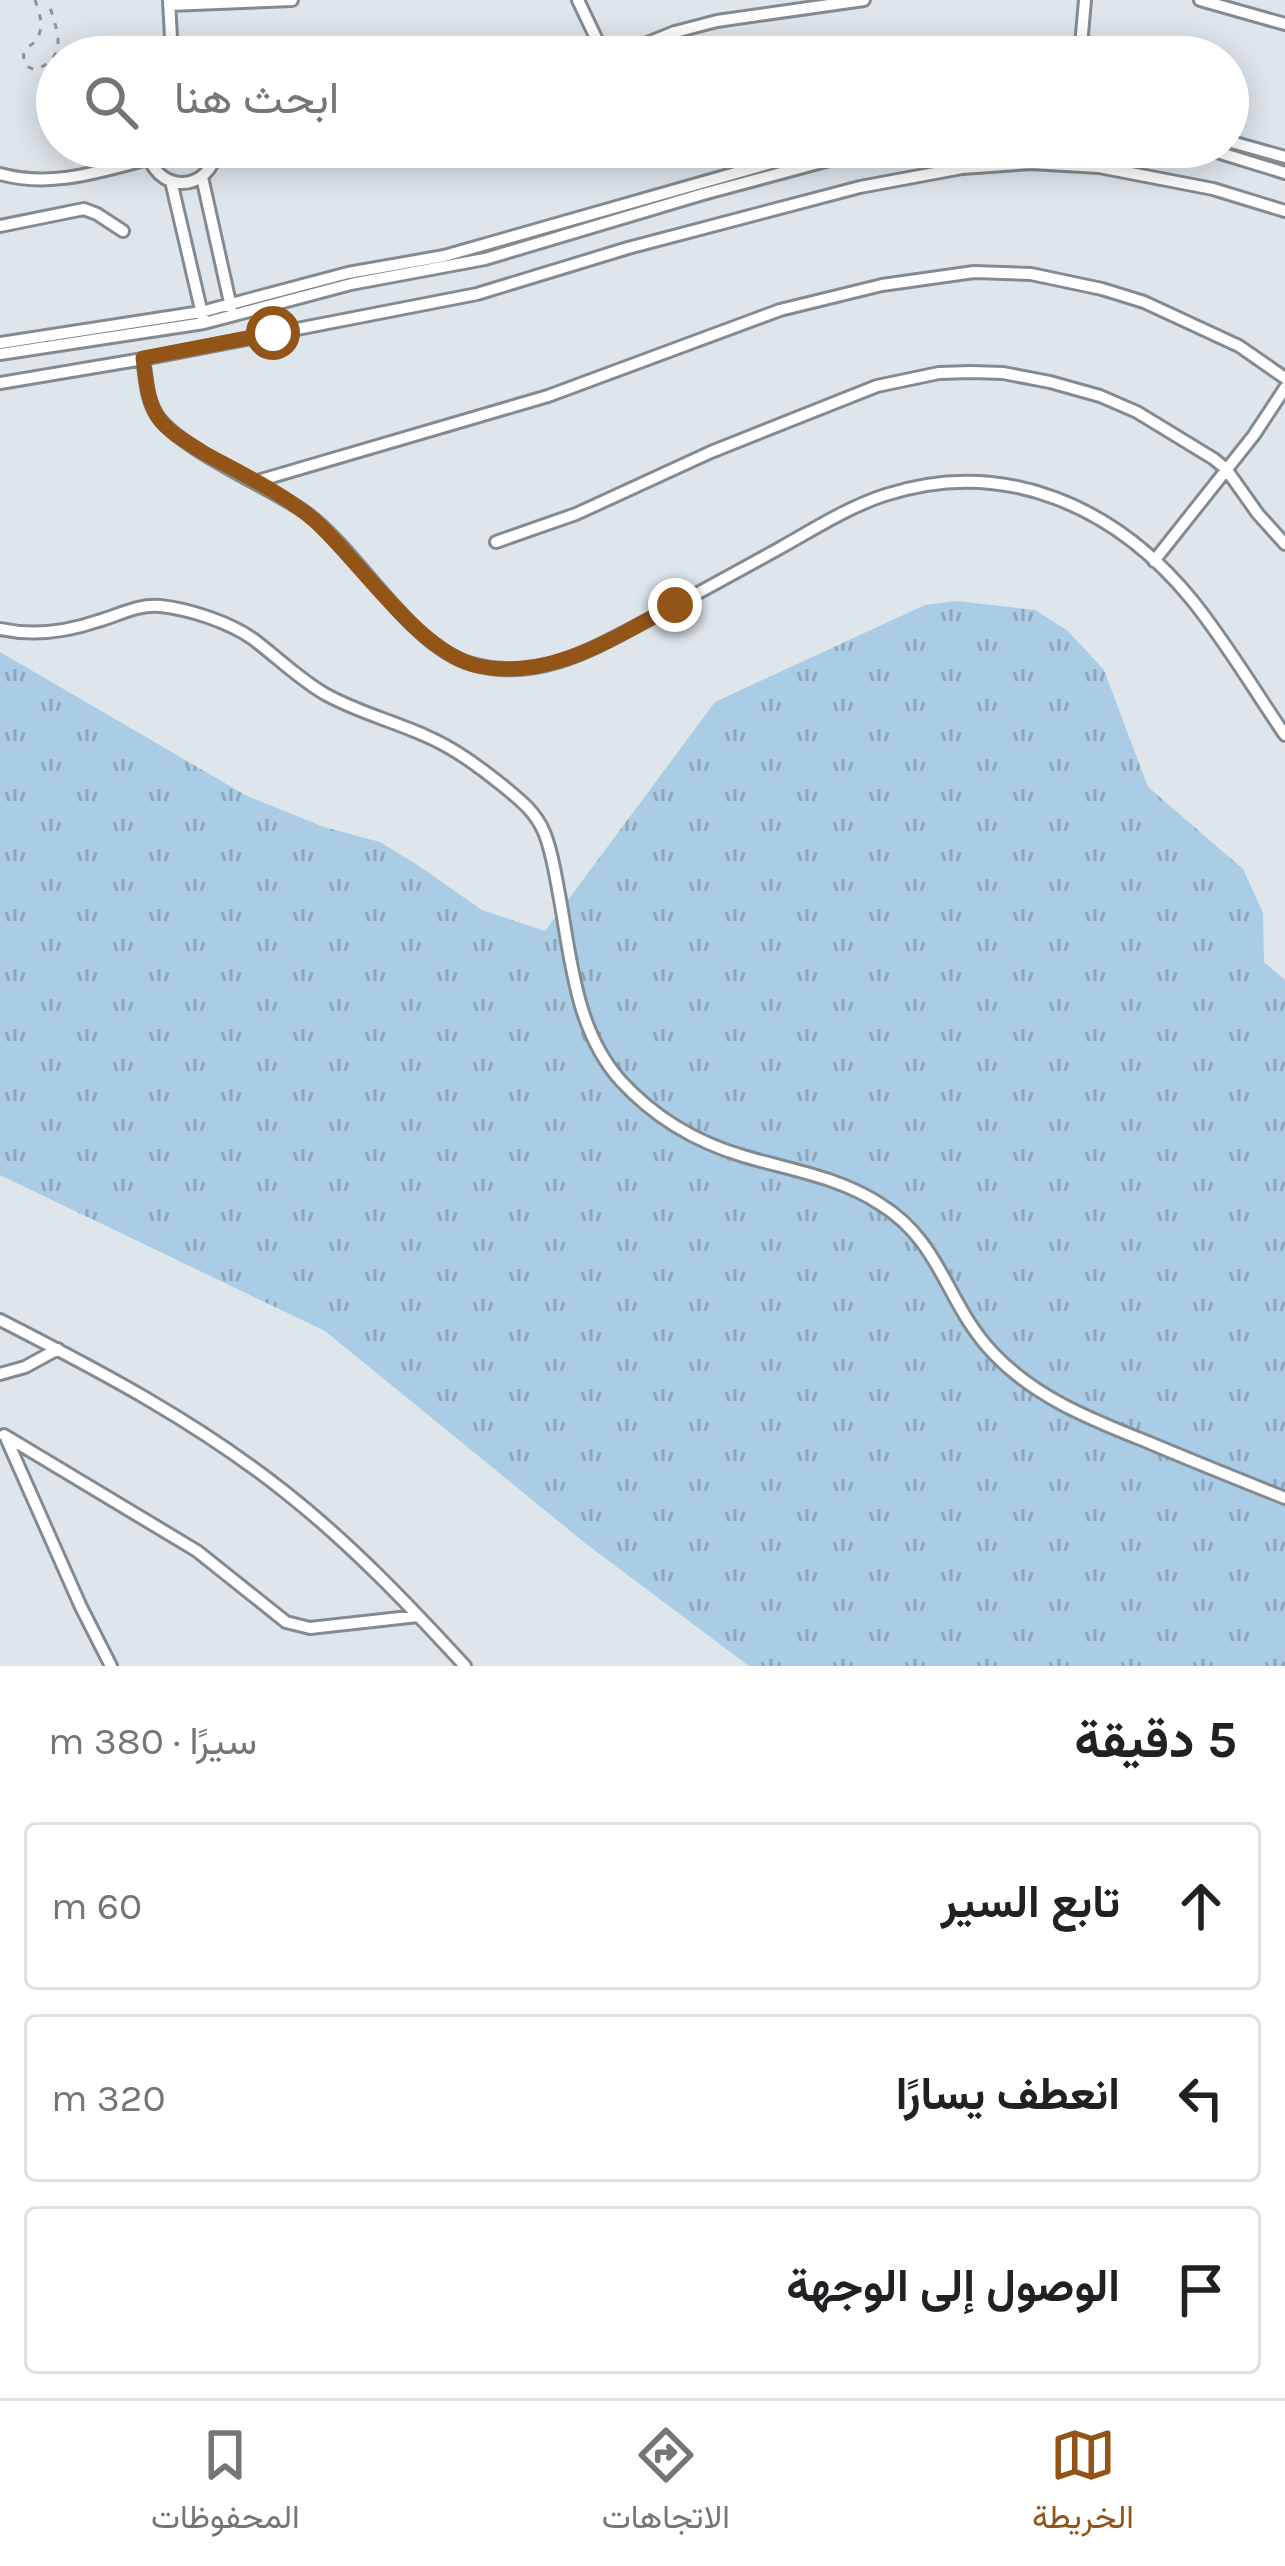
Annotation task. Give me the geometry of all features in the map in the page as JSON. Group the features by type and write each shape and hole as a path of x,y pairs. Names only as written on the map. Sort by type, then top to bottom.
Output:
{"street":[{"path":"171,36 169,2 292,0"},
{"path":"578,0 598,36"},
{"path":"664,36 717,21 864,0"},
{"path":"1082,36 1085,0"},
{"path":"1200,0 1285,23"},
{"path":"1249,147 1285,157"},
{"path":"1249,161 1285,172"},
{"path":"0,174 58,179 96,168"},
{"path":"155,168 171,181 187,183 211,168"},
{"path":"232,311 310,282 444,256 755,168"},
{"path":"0,354 485,259 800,168"},
{"path":"0,382 477,294 628,248 877,183 974,168"},
{"path":"1104,168 1198,186 1285,212"},
{"path":"202,177 232,311"},
{"path":"171,181 202,317"},
{"path":"0,226 84,209 123,231"},
{"path":"254,482 548,396 794,306 882,285 974,272 1031,274 1144,302 1239,346 1285,378"},
{"path":"0,343 202,317"},
{"path":"143,358 149,399 163,424 316,522 403,614 447,653 467,663 509,670 548,666 600,645 861,504 932,484 1005,484 1057,497 1109,523 1154,561 1193,602 1285,735"},
{"path":"496,542 563,519 711,452 877,386 971,371 1027,376 1100,396 1149,419 1226,469 1285,544"},
{"path":"1154,561 1284,392"},
{"path":"0,629 53,632 137,608 176,609 242,632 329,697 431,738 470,760 519,798 539,822 550,851 585,1019 604,1059 649,1107 710,1144 847,1186 887,1208 927,1246 962,1313 991,1351 1046,1397 1285,1498"},
{"path":"0,1320 166,1409 284,1491 349,1547 465,1666"},
{"path":"0,1374 58,1349"},
{"path":"2,1432 197,1551 286,1622 310,1628 418,1616"},
{"path":"2,1432 111,1666"}],"path":[{"path":"35,0 39,36"},
{"path":"48,0 57,36"},
{"path":"39,13 50,8"},
{"path":"36,42 23,54 26,66 36,69"}],"green space":[{"path":"956,601 1035,610 1068,631 1104,670 1148,787 1243,869 1263,913 1264,962 1285,980 1285,1666 749,1666 585,1543 325,1331 0,1175 0,652 247,796 324,827 380,842 482,910 545,931 715,702 925,605"}],"route":[{"path":"273,333 143,358 149,399 157,417 173,433 306,513 447,653 490,668 548,666 612,640 675,605"}]}
